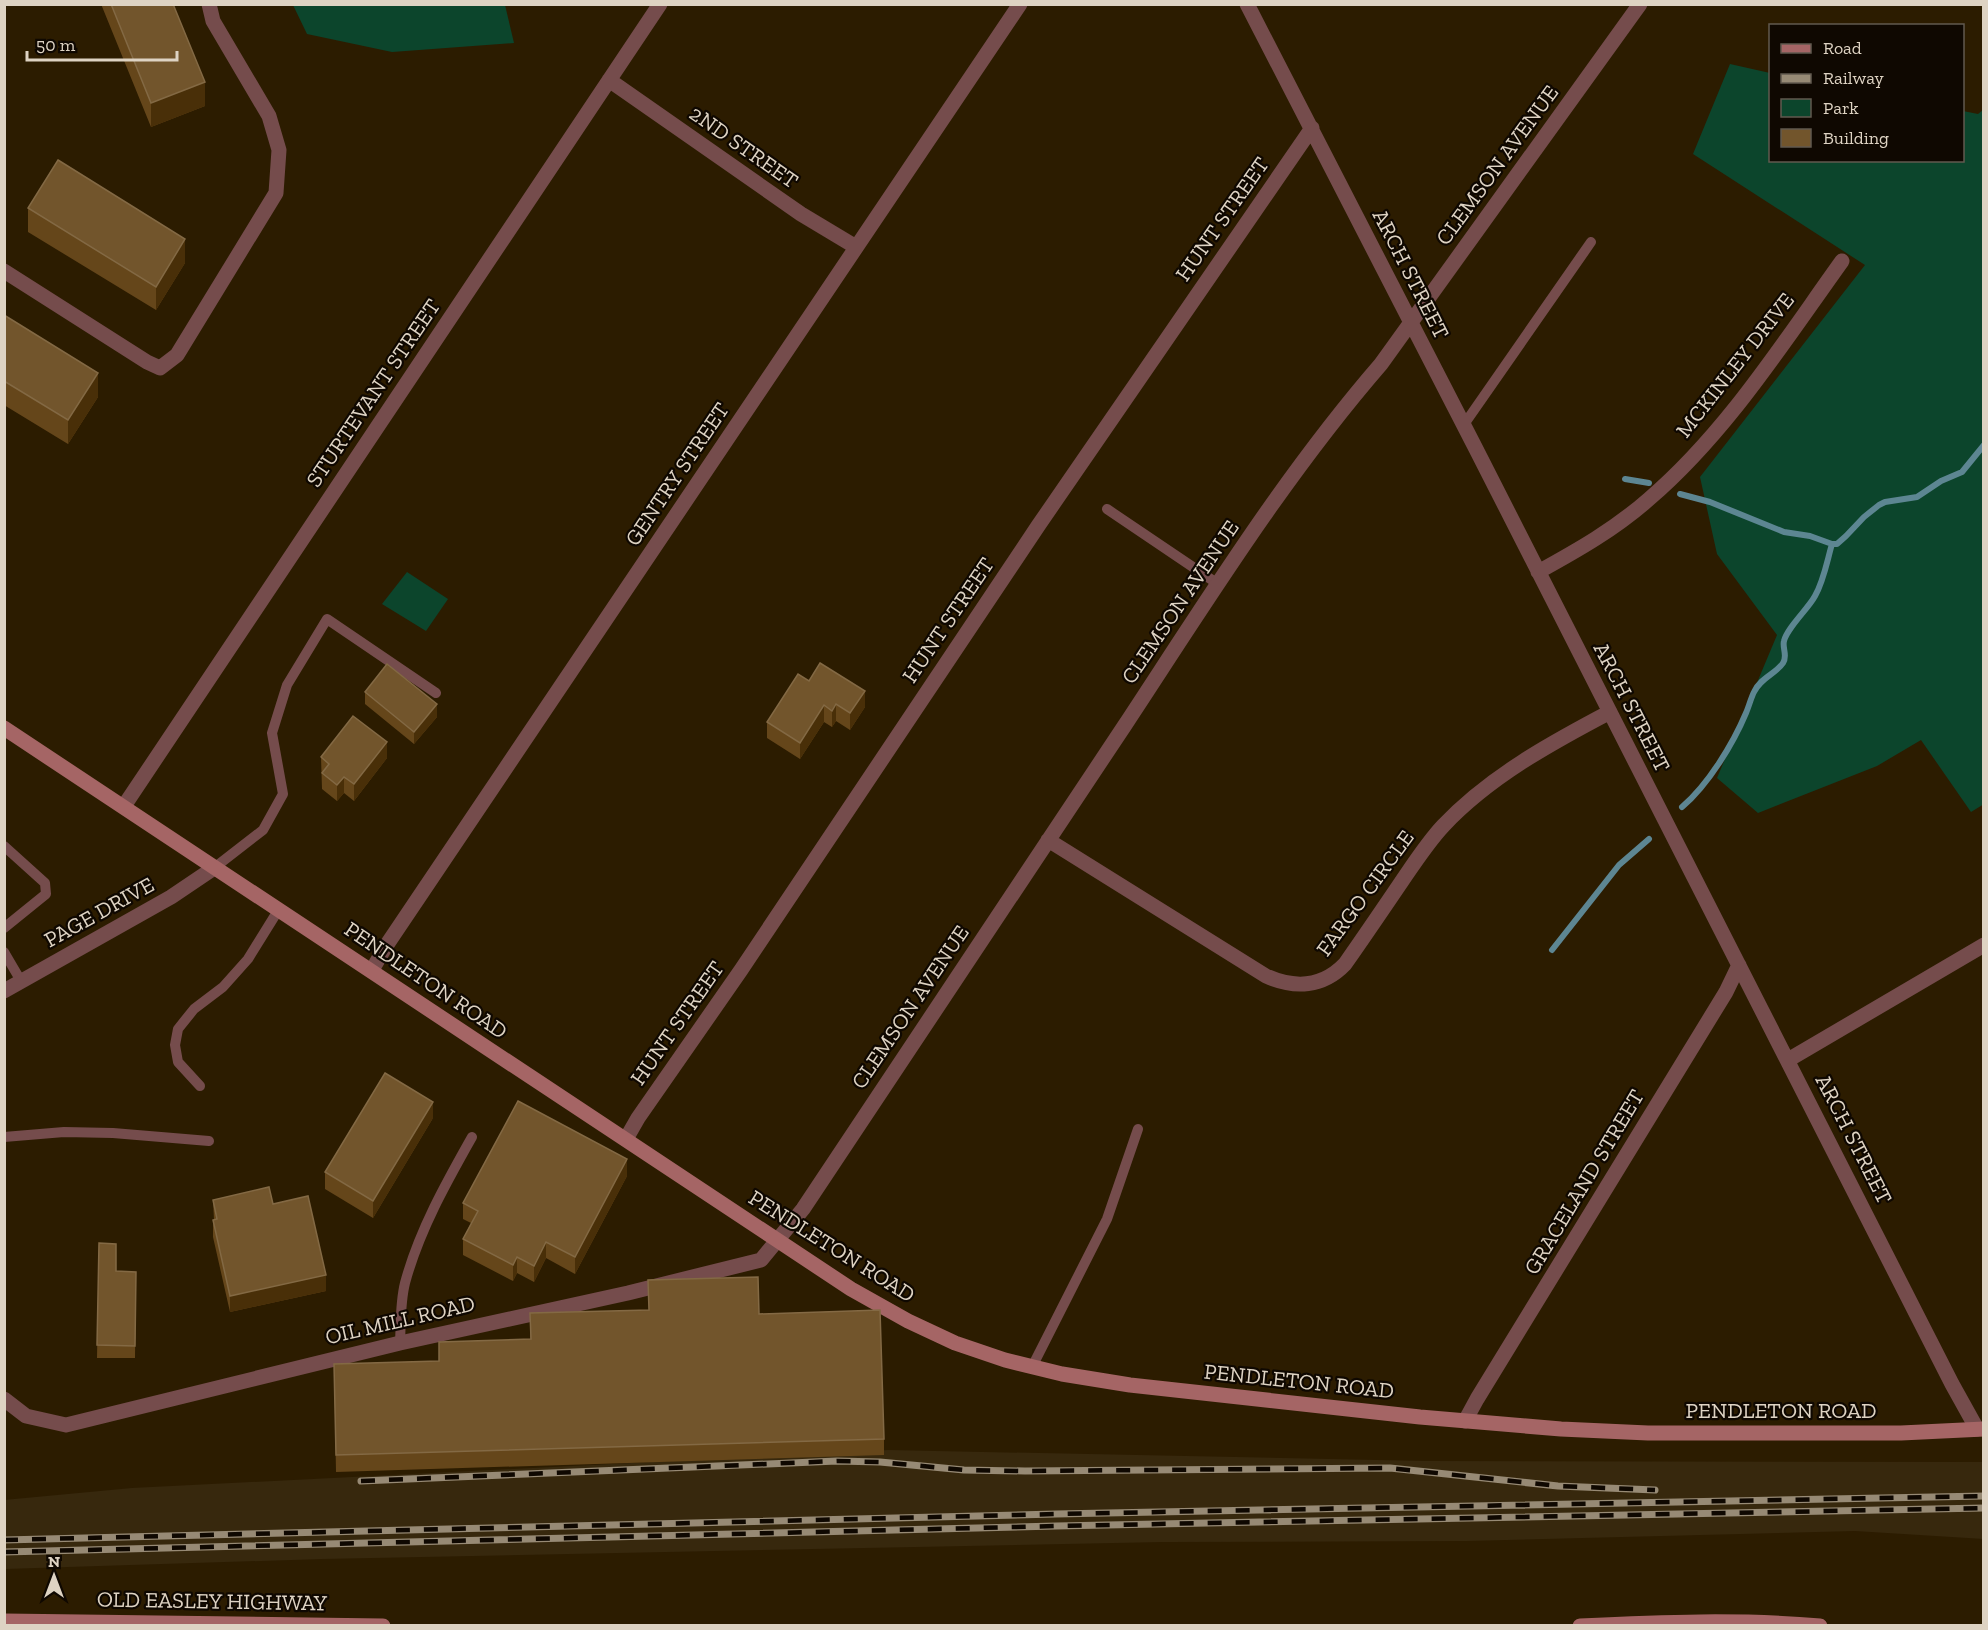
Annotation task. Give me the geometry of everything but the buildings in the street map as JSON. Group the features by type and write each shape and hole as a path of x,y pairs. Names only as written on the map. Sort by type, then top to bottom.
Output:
{"street":[{"path":"4,271 147,362 160,368 177,355 276,193 279,150 269,116 213,21 209,4"},
{"name":"STURTEVANT STREET","path":"124,806 660,4"},
{"name":"GENTRY STREET","path":"372,970 601,624 713,462 1020,4"},
{"name":"ARCH STREET","path":"1247,4 1952,1384 1980,1429"},
{"name":"CLEMSON AVENUE","path":"778,1241 803,1209 1218,584 1301,463 1342,408 1381,364 1640,4"},
{"name":"2ND STREET","path":"609,80 801,213 856,247"},
{"name":"HUNT STREET","path":"626,1139 1031,536 1312,129"},
{"name":"MCKINLEY DRIVE","path":"1538,572 1584,547 1620,523 1689,460 1734,409 1842,261"},
{"name":"FARGO CIRCLE","path":"1048,840 1266,976 1290,985 1311,984 1331,976 1345,964 1425,848 1443,826 1470,800 1501,776 1610,712"},
{"name":"PENDLETON ROAD","path":"4,728 851,1289 908,1321 955,1343 1032,1367 1130,1385 1561,1430 1648,1433 1900,1433 1980,1429"},
{"name":"PAGE DRIVE","path":"4,991 171,897 214,868"},
{"path":"1788,1060 1983,945"},
{"name":"GRACELAND STREET","path":"1466,1421 1483,1389 1726,992 1739,966"},
{"name":"OIL MILL ROAD","path":"4,1399 26,1416 66,1425 400,1343 628,1293 761,1260 778,1241"},
{"name":"OLD EASLEY HIGHWAY","path":"4,1622 382,1626"},
{"path":"1580,1626 1684,1622 1784,1623 1820,1626"}],"lane":[{"path":"1463,426 1592,242"},
{"path":"1107,509 1218,584"},
{"path":"214,868 263,830 284,794 272,733 287,685 327,619 436,693"},
{"path":"4,846 45,883 46,894 4,928"},
{"path":"200,1086 177,1062 175,1045 178,1029 194,1009 223,987 248,959 279,909"},
{"path":"4,952 21,981"},
{"path":"1032,1367 1107,1219 1138,1129"},
{"path":"4,1137 64,1132 113,1133 209,1141"},
{"path":"400,1343 405,1284 413,1259 444,1189 472,1137"}],"shaded area":[{"path":"889,1450 1426,1461 1983,1462 1984,1539 1855,1531 1467,1541 1163,1542 322,1559 5,1569 4,1500 132,1488"}],"green space":[{"path":"293,5 505,5 514,43 392,52 307,34"},
{"path":"1730,64 1769,73 1769,162 1964,162 1964,111 1978,114 1983,110 1984,804 1971,812 1921,740 1877,766 1758,813 1717,778 1777,635 1717,554 1700,477 1865,265 1693,154"},
{"path":"407,572 448,599 426,631 382,604"}],"waterway":[{"path":"1682,807 1710,776 1727,751 1757,687 1783,663 1786,636 1818,590 1832,544 1837,544 1879,505 1917,497 1941,481 1962,472 1984,445"},
{"path":"1625,479 1649,483"},
{"path":"1680,494 1710,502 1784,532 1810,536 1832,544"},
{"path":"1552,950 1619,865 1649,839"}],"railway":[{"path":"361,1481 837,1461 880,1462 964,1470 1025,1471 1390,1468 1558,1486 1655,1490"},
{"path":"4,1540 1056,1514 1984,1496"},
{"path":"4,1552 1056,1526 1984,1508"}]}
